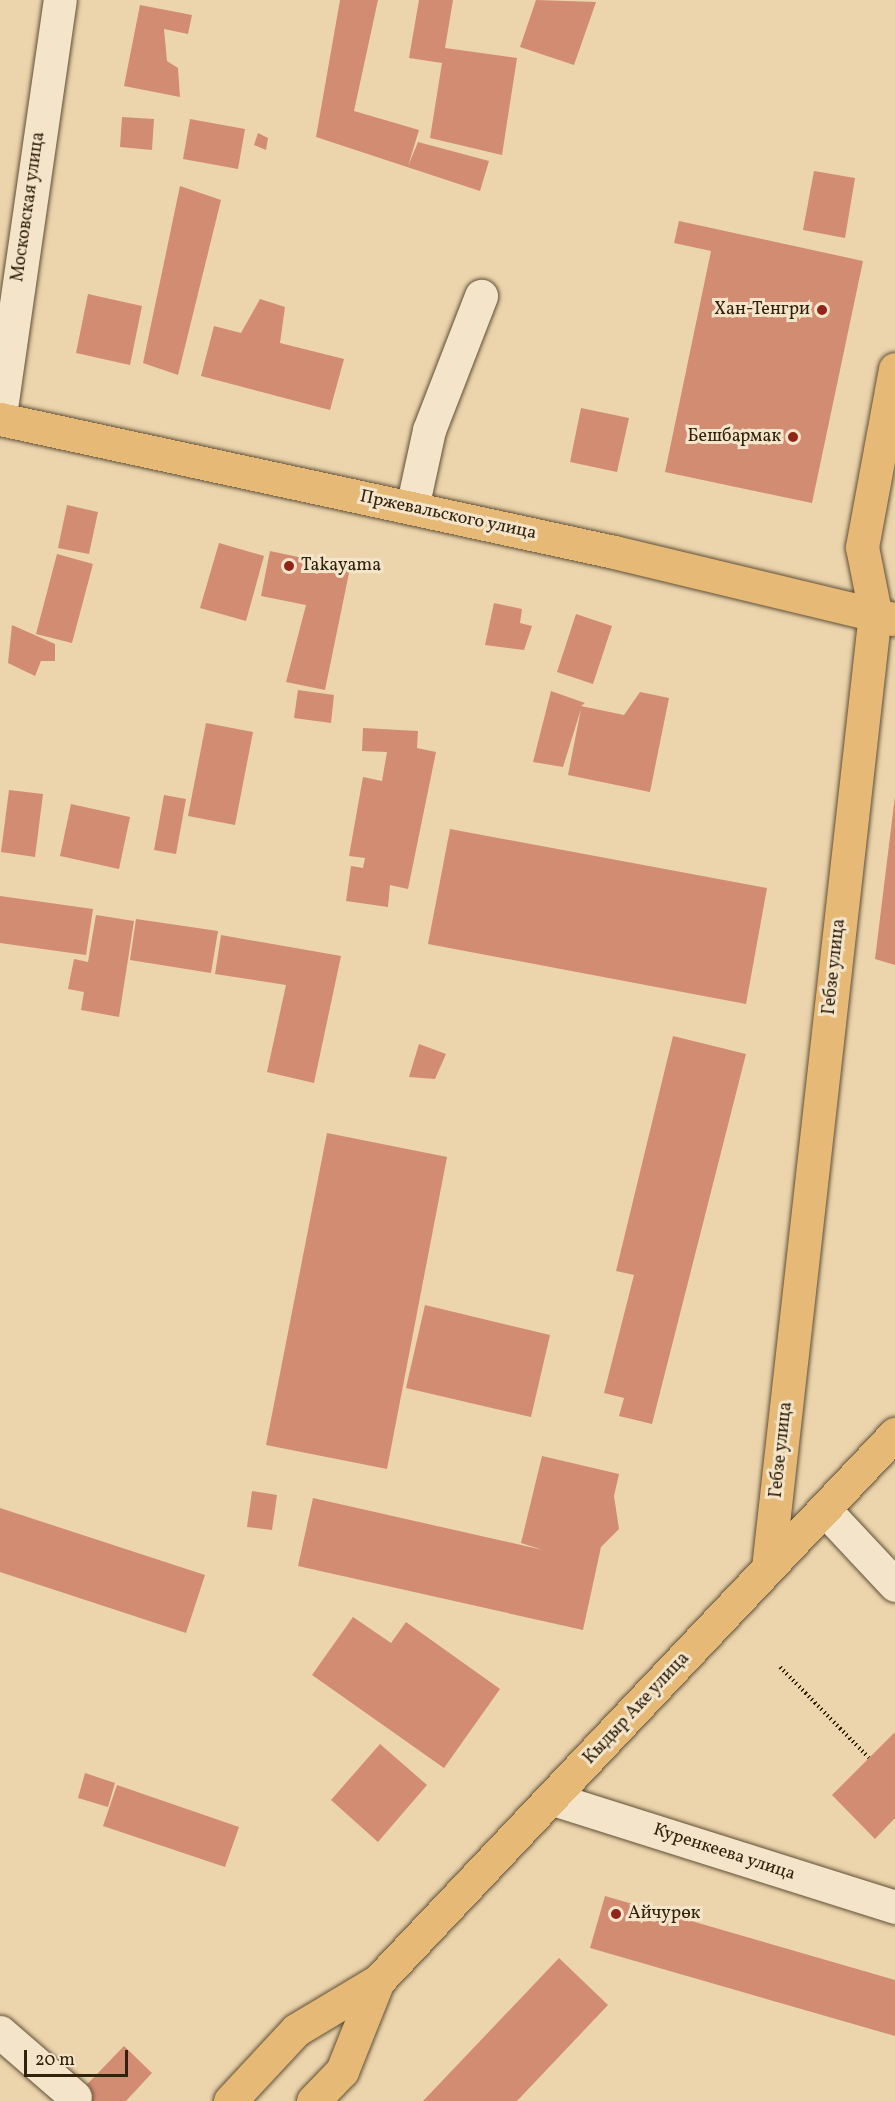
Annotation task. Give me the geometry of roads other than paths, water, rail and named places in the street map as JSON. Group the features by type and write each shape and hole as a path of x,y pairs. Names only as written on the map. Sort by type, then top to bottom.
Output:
{"main road":[{"name":"Гебзе улица","path":"768,1568 885,616 862,547 889,433 895,369"},
{"name":"Пржевальского улица","path":"0,417 885,616"},
{"name":"Кыдыр Аке улица","path":"230,2101 296,2030 378,1981 553,1799 895,1434"},
{"name":"Кыдыр Аке улица","path":"313,2101 342,2072 378,1981"}],"street":[{"name":"Московская улица","path":"0,417 60,0"},
{"path":"412,508 429,430 481,296"},
{"path":"824,1509 895,1585"},
{"name":"Куренкеева улица","path":"553,1799 895,1907"},
{"path":"0,2032 75,2097"}],"place":[{"name":"Хан-Тенгри","path":"822,310"},
{"name":"Бешбармак","path":"793,437"},
{"name":"Takayama","path":"289,566"},
{"name":"Айчурөк","path":"616,1914"}]}
